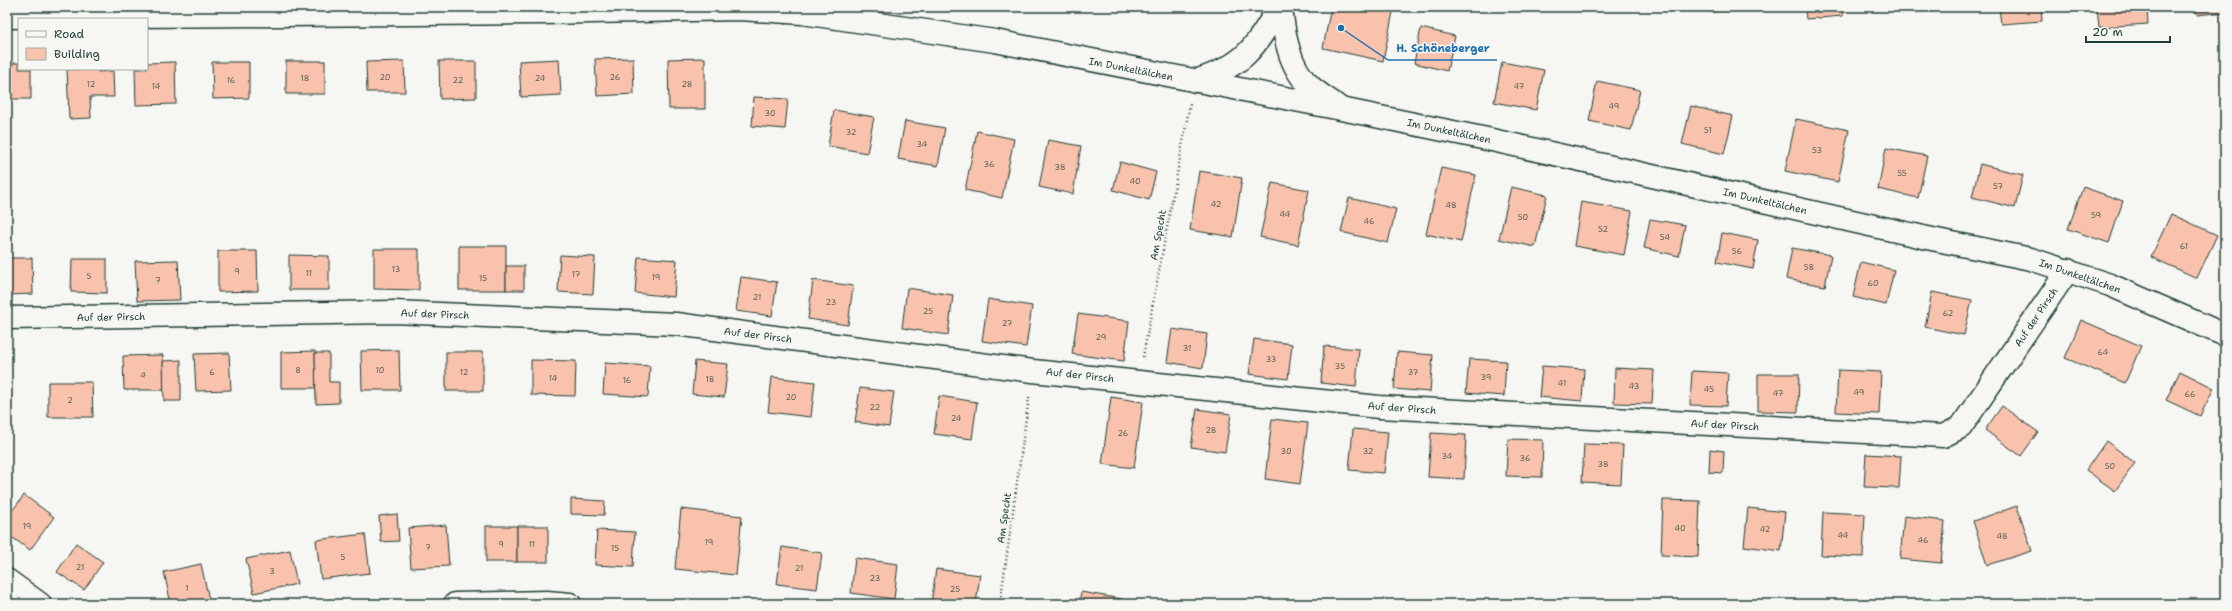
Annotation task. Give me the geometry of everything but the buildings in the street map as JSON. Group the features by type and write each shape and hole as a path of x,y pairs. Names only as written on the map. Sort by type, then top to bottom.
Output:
{"street":[{"path":"1193,81 1232,67 1248,53 1280,7"},
{"path":"1280,7 1285,36 1295,66 1310,86 1341,109"},
{"name":"Im Dunkeltälchen","path":"7,17 535,13 740,9 802,13 995,41 1341,109 1492,140 1932,239 2031,259 2110,285 2225,335"},
{"name":"Auf der Pirsch","path":"7,318 394,312 676,324 1033,370 1378,407 1943,436 1961,427 2068,270"},
{"path":"7,580 40,604"},
{"path":"455,604 532,602 570,604"}],"path":[{"name":"Am Specht","path":"1142,362 1190,103"},
{"name":"Am Specht","path":"1000,604 1030,394"}],"place":[{"name":"H. Schöneberger","path":"1341,28"}]}
